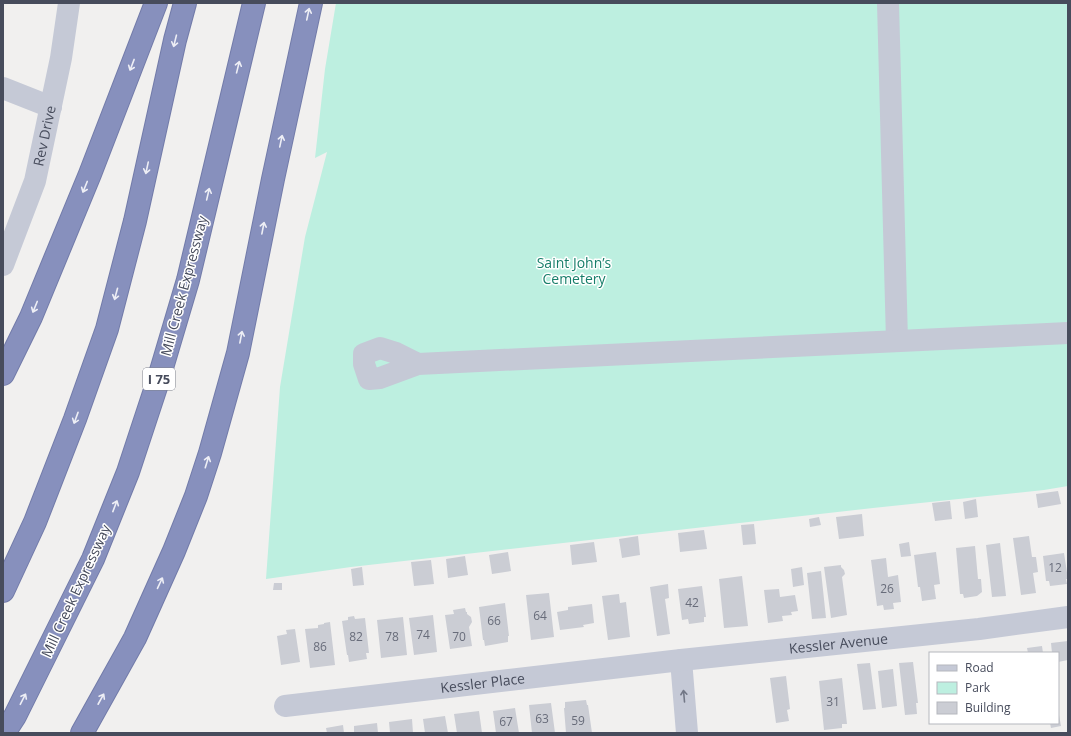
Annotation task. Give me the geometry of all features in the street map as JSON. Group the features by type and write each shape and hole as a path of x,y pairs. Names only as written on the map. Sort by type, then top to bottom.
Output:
{"highway":[{"path":"3,374 31,317 43,288 90,174 156,3"},
{"path":"3,591 35,522 76,419 107,329 135,221 175,40 185,3"},
{"name":"Mill Creek Expressway","path":"4,733 15,716 94,560 128,472 158,381 188,280 236,72 254,3"},
{"path":"82,733 135,638 174,551 199,489 238,354 276,164 311,3"}],"street":[{"name":"Rev Drive","path":"3,264 35,181 61,58 70,3"},
{"path":"888,3 897,341"},
{"path":"3,88 51,107"},
{"path":"418,364 1068,333"},
{"name":"Kessler Avenue","path":"681,660 972,630 1068,617"},
{"path":"681,660 687,733"},
{"name":"Kessler Place","path":"285,706 681,660"}],"green space":[{"name":"Saint John’s Cemetery","path":"336,3 1068,3 1068,486 1044,490 351,567 266,579 280,387 305,237 327,152 315,158 325,69"}],"building":[{"path":"1058,491 1061,504 1038,508 1036,494"},
{"path":"976,499 978,517 965,519 963,502"},
{"path":"950,501 952,519 935,521 932,503"},
{"path":"862,514 864,536 839,539 836,517"},
{"path":"819,517 821,525 810,527 809,519"},
{"path":"754,524 756,544 743,545 741,525"},
{"path":"704,530 707,549 680,552 678,533"},
{"path":"638,536 640,555 622,558 619,539"},
{"path":"1029,536 1032,557 1036,557 1038,572 1033,573 1036,593 1021,595 1013,538"},
{"path":"594,542 597,562 572,565 570,545"},
{"path":"909,542 911,556 901,557 899,544"},
{"path":"1000,543 1006,596 992,597 986,545"},
{"path":"975,546 978,579 981,579 982,592 977,596 964,598 963,594 960,594 956,548"},
{"path":"508,552 511,571 492,574 489,555"},
{"path":"936,552 940,584 934,585 936,599 922,601 920,587 918,587 914,555"},
{"path":"1064,553 1068,579 1066,579 1067,584 1050,586 1049,581 1046,581 1043,556"},
{"path":"465,556 468,575 448,578 446,559"},
{"path":"886,558 888,577 898,575 901,602 893,603 894,609 884,610 883,605 877,606 871,560"},
{"path":"431,560 434,584 414,586 411,562"},
{"path":"841,565 845,574 842,577 847,615 831,618 824,567"},
{"path":"362,567 364,585 353,586 351,569"},
{"path":"802,567 804,585 793,587 791,569"},
{"path":"821,571 826,618 812,619 807,573"},
{"path":"742,576 748,626 724,628 719,579"},
{"path":"274,583 282,583 282,590 273,590"},
{"path":"668,584 669,598 665,599 670,634 657,636 650,587"},
{"path":"702,586 706,617 704,617 704,622 689,624 688,619 682,620 678,589"},
{"path":"779,589 780,597 795,595 798,611 791,612 792,615 782,616 783,621 768,623 764,590"},
{"path":"549,593 554,637 531,640 526,595"},
{"path":"619,594 620,603 626,602 630,637 608,640 602,596"},
{"path":"505,603 509,636 508,642 485,646 479,607"},
{"path":"592,604 594,623 583,625 584,627 560,630 557,612 568,610 568,607"},
{"path":"465,608 467,614 471,617 472,622 469,627 472,646 450,649 445,615 454,614 453,610"},
{"path":"433,615 437,652 414,655 409,618"},
{"path":"354,616 355,619 365,618 369,653 366,653 367,659 349,662 342,621 348,620 348,617"},
{"path":"403,617 407,655 381,658 377,620"},
{"path":"330,622 335,665 310,668 305,629 318,628 318,625"},
{"path":"295,629 300,662 281,665 277,636 287,634 286,630"},
{"path":"1068,641 1068,660 1059,662 1059,652 1052,652 1051,643"},
{"path":"1042,646 1043,652 1028,652 1027,648"},
{"path":"913,662 918,703 916,703 917,714 905,715 899,663"},
{"path":"870,663 876,709 863,710 857,664"},
{"path":"893,669 897,706 882,708 878,671"},
{"path":"786,676 790,709 787,710 789,721 776,723 770,678"},
{"path":"842,678 847,724 842,724 842,728 824,730 819,681"},
{"path":"586,700 592,733 566,733 565,702"},
{"path":"551,703 555,733 532,733 529,705"},
{"path":"515,708 519,733 496,733 493,711"},
{"path":"479,711 482,733 457,733 454,714"},
{"path":"1059,715 1061,726 1051,728 1050,724 1059,724"},
{"path":"445,716 448,733 425,733 423,719"},
{"path":"412,719 413,733 390,733 389,722"},
{"path":"377,723 378,733 354,733 354,726"},
{"path":"343,725 344,733 327,733 326,728"}]}
